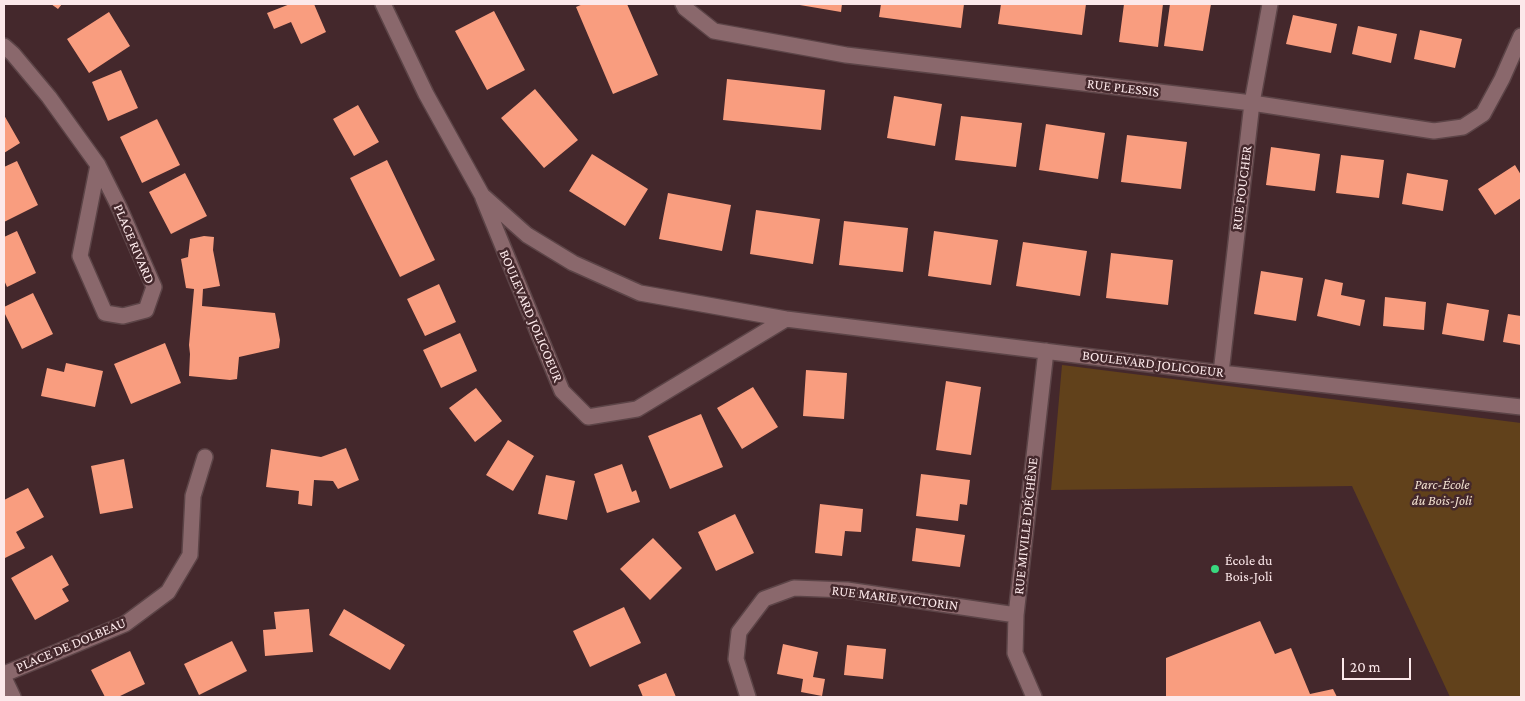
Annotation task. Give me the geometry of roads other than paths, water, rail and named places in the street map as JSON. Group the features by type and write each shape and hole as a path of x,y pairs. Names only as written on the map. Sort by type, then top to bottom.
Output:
{"street":[{"name":"BOULEVARD JOLICOEUR","path":"383,4 426,94 482,195 562,391 588,417 637,409 786,319"},
{"name":"RUE PLESSIS","path":"683,4 685,8 714,31 846,55 1252,102 1434,131 1463,127 1483,114 1502,79 1521,36"},
{"name":"RUE FOUCHER","path":"1221,373 1252,102 1270,4"},
{"name":"PLACE RIVARD","path":"4,46 49,97 98,165 120,209 154,287 146,310 124,316 105,313 80,256 98,165"},
{"name":"BOULEVARD JOLICOEUR","path":"482,195 527,235 574,263 640,293 786,319 1221,373 1521,407"},
{"name":"RUE MIVILLE DÉCHÊNE","path":"1034,697 1015,653 1016,615 1046,350"},
{"name":"PLACE DE DOLBEAU","path":"4,674 125,624 168,592 190,555 193,496 206,457"},
{"name":"RUE MARIE VICTORIN","path":"748,697 736,659 738,632 764,599 794,588 847,590 1016,615"},
{"path":"4,678 13,697"}],"place":[{"name":"École du Bois-Joli","path":"1215,569"}],"park label":[{"name":"Parc-École du Bois-Joli","path":"1442,494"}]}
